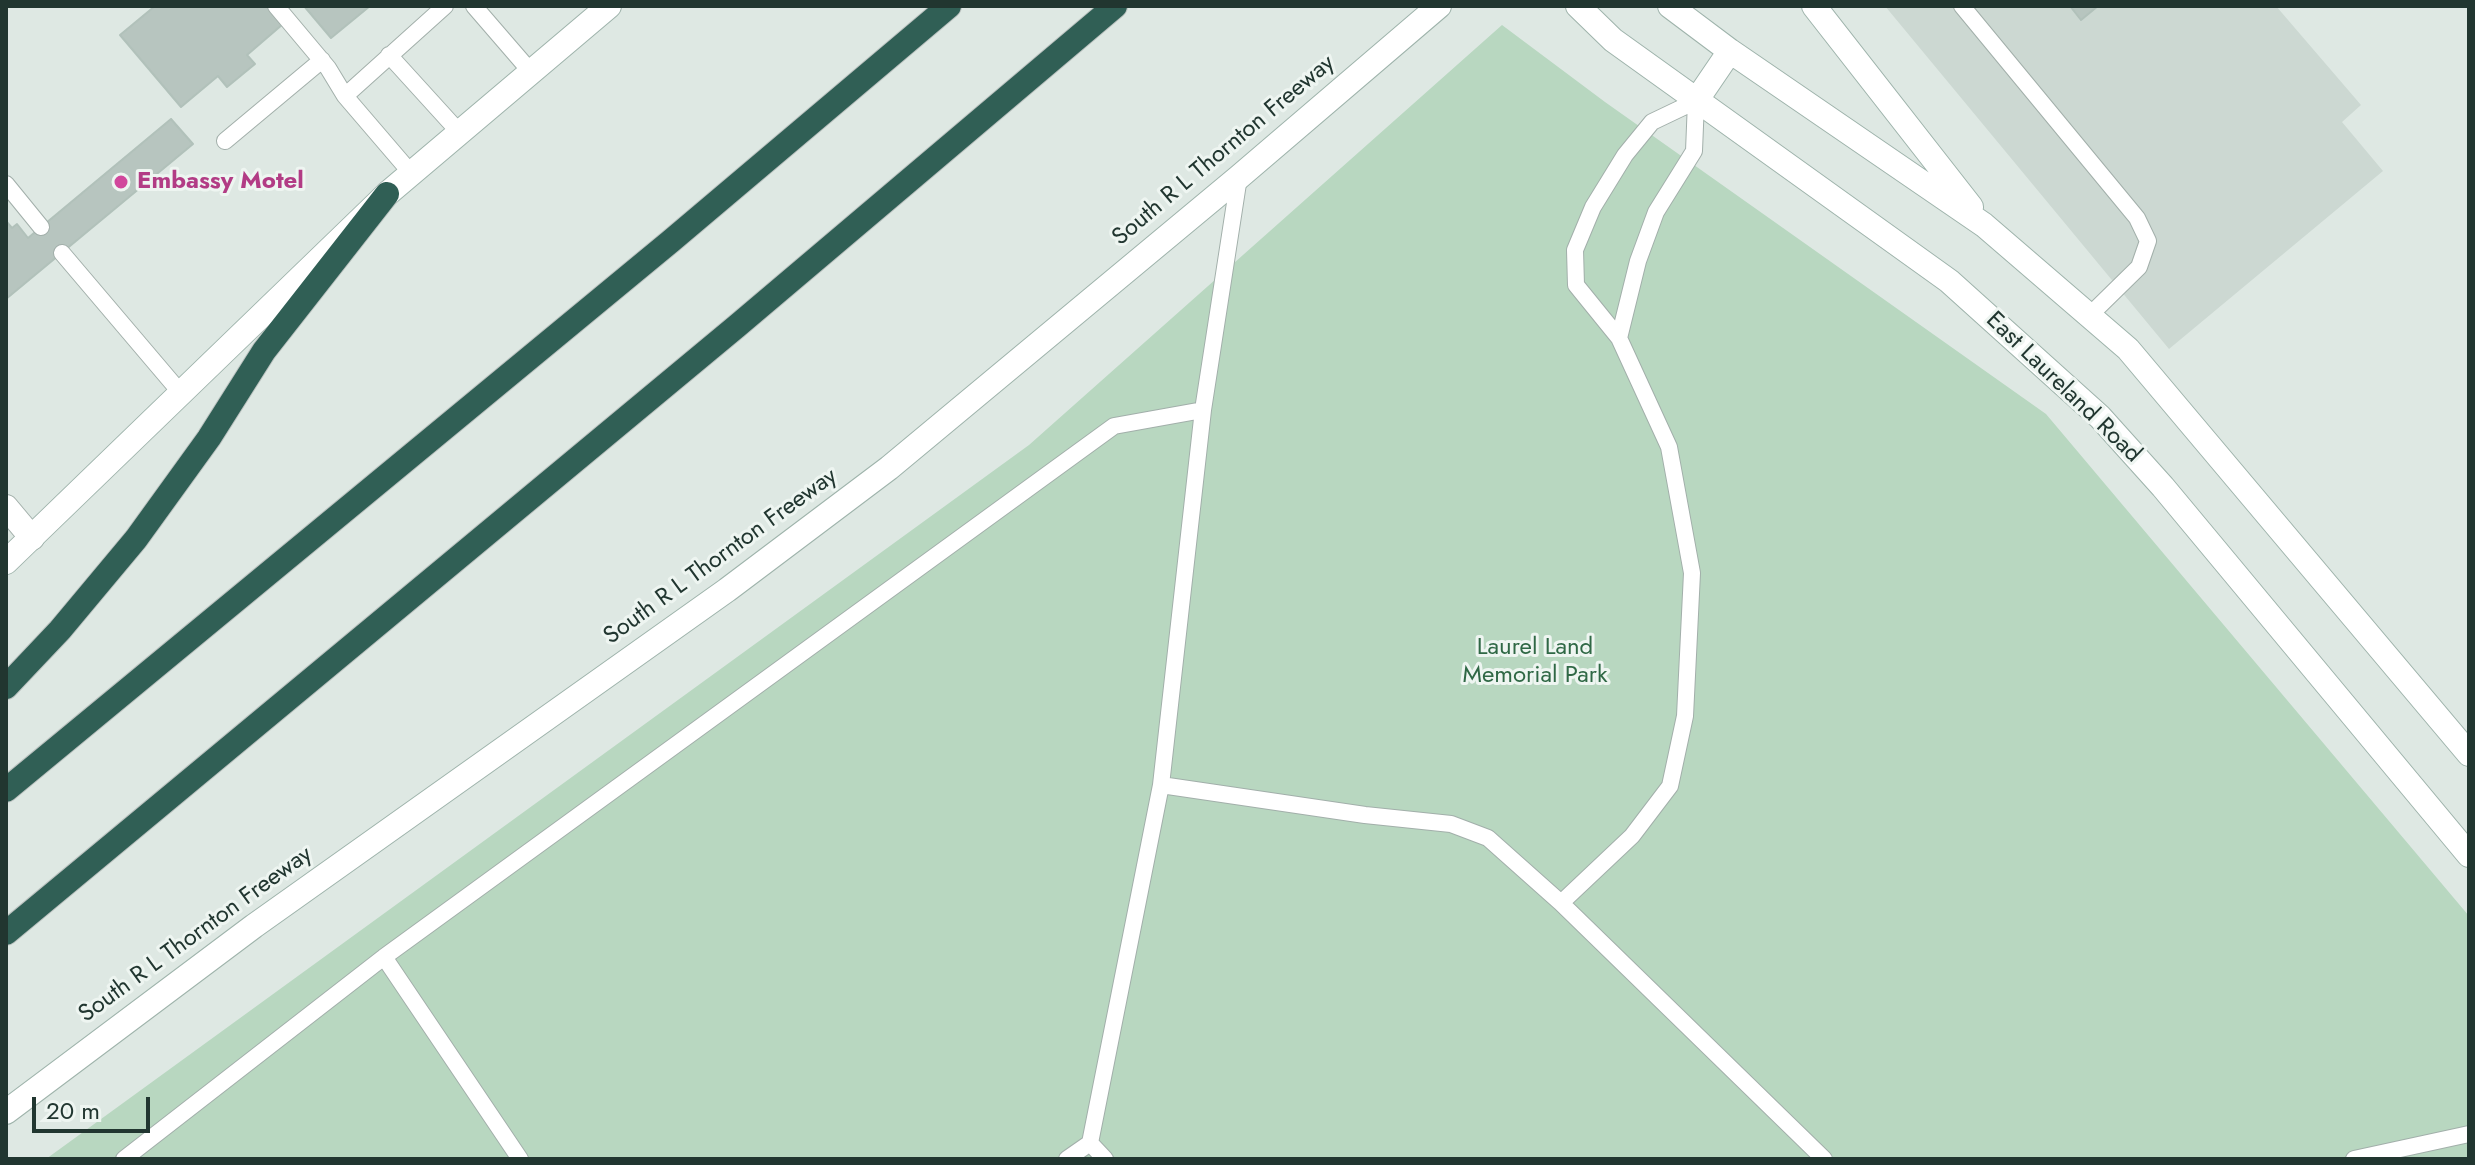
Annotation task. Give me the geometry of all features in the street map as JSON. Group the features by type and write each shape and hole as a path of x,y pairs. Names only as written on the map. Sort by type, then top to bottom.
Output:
{"highway":[{"path":"6,790 671,241 949,6"},
{"path":"6,933 724,336 1115,6"},
{"path":"6,687 60,630 136,539 209,438 264,351 387,194"}],"main road":[{"name":"South R L Thornton Freeway","path":"6,1112 254,926 727,590 889,468 1439,6"},
{"name":"East Laureland Road","path":"1578,6 1613,40 1949,281 2100,417 2163,487 2469,855"},
{"path":"1670,6 1730,51 1984,225 2128,349 2469,754"},
{"path":"1814,6 1984,225"},
{"path":"6,562 387,194 601,8"},
{"path":"1696,101 1730,51"},
{"path":"6,507 32,538"}],"lane":[{"path":"276,6 322,60 345,96 411,173"},
{"path":"345,96 445,6"},
{"path":"474,6 531,72"},
{"path":"1962,6 2137,218 2148,241 2139,267 2090,315"},
{"path":"389,55 459,132"},
{"path":"225,141 322,60"},
{"path":"1561,903 1632,836 1670,786 1685,716 1692,573 1669,447 1619,338 1576,285 1575,250 1593,207 1625,155 1652,122 1696,101 1694,151 1656,212 1638,261 1619,338"},
{"path":"1067,1159 1090,1143 1161,785 1203,410 1239,177"},
{"path":"6,184 41,227"},
{"path":"62,253 180,392"},
{"path":"124,1159 384,957 1114,426 1203,410"},
{"path":"1161,785 1365,815 1451,824 1488,838 1561,903 1824,1159"},
{"path":"384,957 520,1159"},
{"path":"2354,1159 2469,1134"},
{"path":"1090,1143 1105,1159"}],"shaded area":[{"path":"1885,6 2276,6 2361,105 2342,122 2383,171 2169,349"}],"green space":[{"name":"Laurel Land Memorial Park","path":"1502,25 1605,102 2046,414 2469,916 2469,1159 46,1159 1029,445"}],"building":[{"path":"155,6 267,6 283,24 247,55 255,64 227,87 218,76 181,107 120,35"},
{"path":"304,6 370,6 331,38"},
{"path":"2070,6 2098,6 2081,20"},
{"name":"Embassy Motel","path":"171,119 193,144 6,299 6,221 12,228 17,224 28,238"}],"place":[{"name":"Embassy Motel","path":"121,182"}]}
